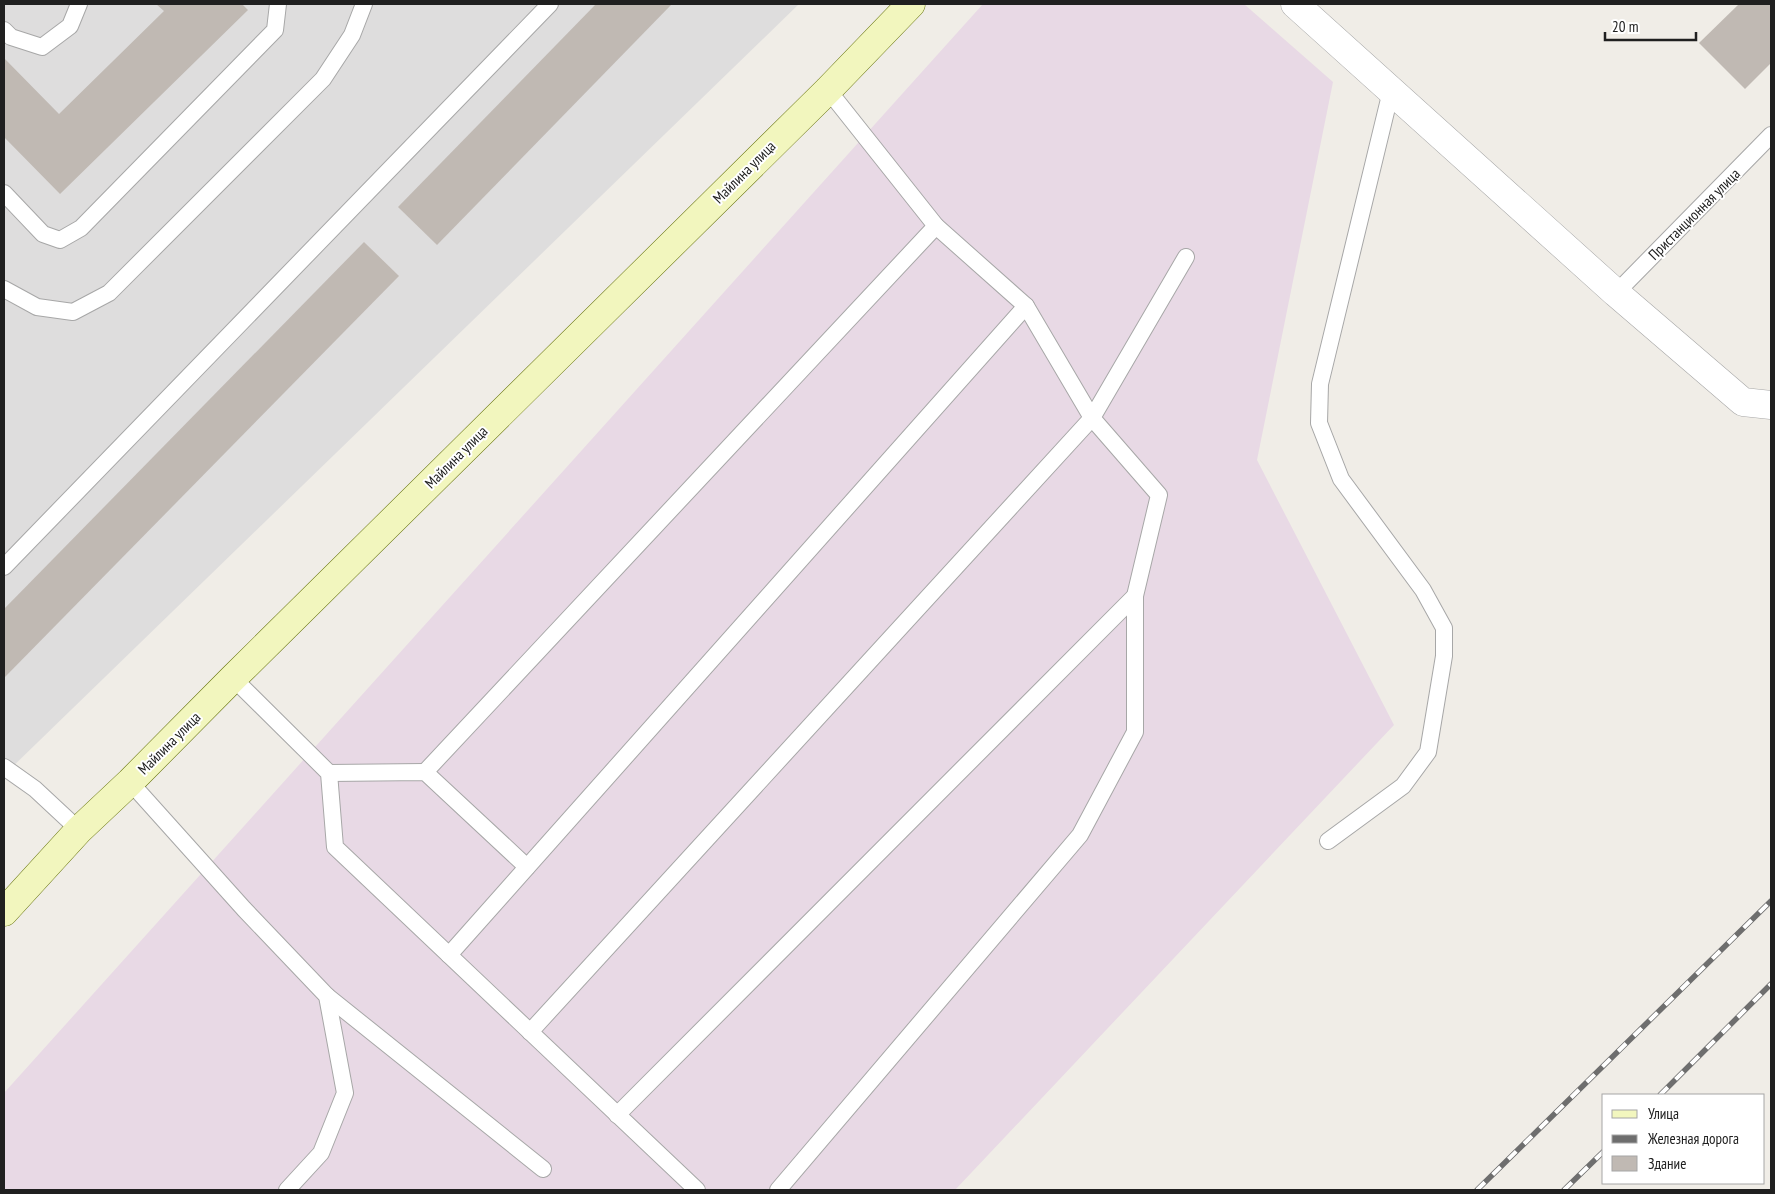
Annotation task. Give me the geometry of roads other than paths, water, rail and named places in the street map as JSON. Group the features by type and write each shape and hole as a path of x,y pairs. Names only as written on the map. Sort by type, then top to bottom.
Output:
{"main road":[{"name":"Майлина улица","path":"4,912 79,830 130,782 828,90 911,4"}],"street":[{"path":"1295,4 1616,293 1742,402 1771,405"}],"lane":[{"path":"4,30 10,37 42,47 70,26 79,4"},
{"path":"4,193 43,234 60,240 81,228 275,30 278,4"},
{"path":"4,289 37,307 73,312 109,293 323,79 352,35 364,4"},
{"path":"4,567 50,517 550,4"},
{"path":"778,1190 1080,836 1135,732 1135,596 1159,496 1092,418 1026,306 936,226 828,90"},
{"path":"1328,841 1403,786 1428,752 1444,656 1444,628 1423,590 1342,479 1319,423 1320,384 1391,91"},
{"name":"Пристанционная улица","path":"1616,293 1771,135"},
{"path":"425,772 936,226"},
{"path":"530,1032 1092,418 1186,257"},
{"path":"449,955 1026,306"},
{"path":"617,1114 1135,596"},
{"path":"233,678 330,773 335,847 697,1190"},
{"path":"4,767 35,789 79,830"},
{"path":"330,773 425,772 527,867"},
{"path":"130,782 244,909 327,996 543,1169"},
{"path":"287,1190 321,1153 344,1093 327,996"}],"railway":[{"path":"1477,1190 1771,901"},
{"path":"1661,1094 1771,984"},
{"path":"1564,1190 1602,1153"}]}
